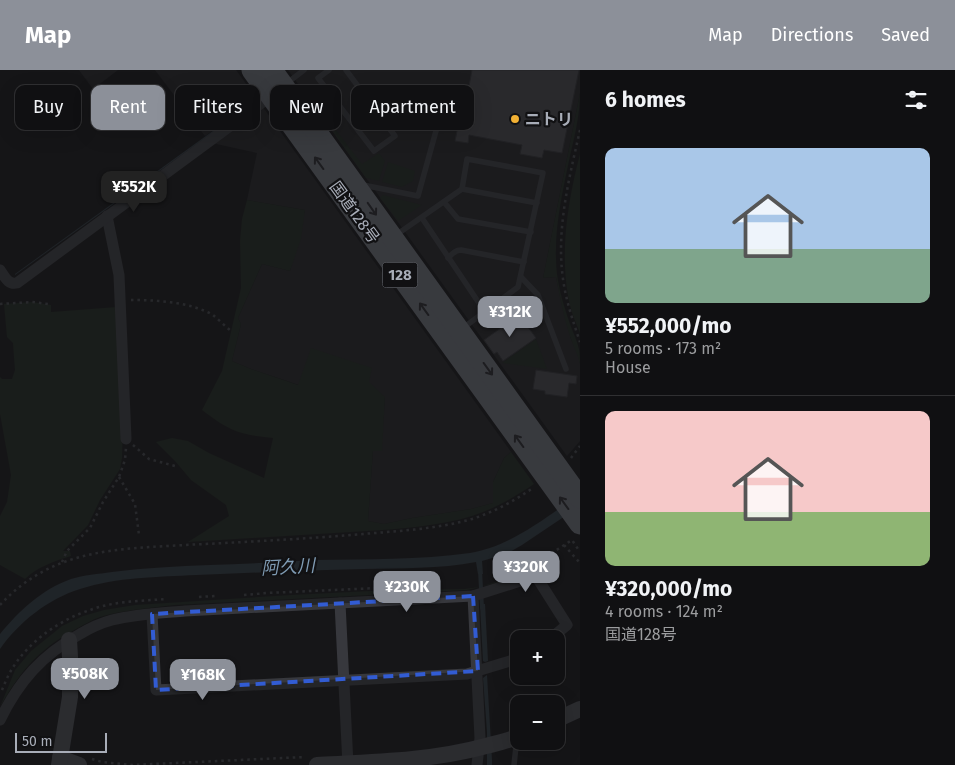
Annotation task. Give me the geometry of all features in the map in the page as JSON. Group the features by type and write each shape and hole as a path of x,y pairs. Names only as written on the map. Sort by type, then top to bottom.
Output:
{"highway":[{"name":"国道128号","path":"252,70 276,84 354,183 460,331 554,474 580,524"},
{"name":"国道128号","path":"276,84 554,474 580,498"}],"street":[{"path":"0,270 8,282 13,284 17,282 107,216 276,84"},
{"path":"107,216 119,275 126,439"},
{"path":"0,720 27,676 45,657 88,629 111,620 185,611 473,596 536,576 567,625 561,630"},
{"path":"473,596 480,738 477,765"},
{"path":"340,603 348,764"},
{"path":"152,614 156,690 467,674 510,661"},
{"path":"69,640 70,697 59,761 81,761"},
{"path":"565,716 580,709"},
{"path":"315,761 348,764 416,759 448,755 510,739"}],"lane":[{"path":"276,84 304,70"},
{"path":"329,70 318,78 374,151 395,136 346,70"},
{"path":"354,183 418,196 436,130"},
{"path":"392,238 462,189 467,159 544,174 518,287 460,331"},
{"path":"462,189 537,203"},
{"path":"444,202 458,219 531,232"},
{"path":"422,218 485,312"},
{"path":"448,258 458,250 461,250 524,262"},
{"path":"521,277 538,295 566,369"},
{"path":"514,765 516,750"}],"path":[{"path":"580,130 561,227 560,251 567,300 580,342"},
{"path":"120,300 148,300 194,307 212,315 232,331"},
{"path":"0,304 32,302 48,304"},
{"path":"62,562 67,551 90,528 103,502 119,477 125,460 126,439"},
{"path":"126,439 149,459 175,466"},
{"path":"0,605 32,577 62,562 84,556 121,550 322,538 397,531 450,524 472,518 507,504 554,474 580,446"},
{"path":"119,477 135,504 139,534"},
{"path":"564,545 580,563"},
{"path":"81,761 132,765 315,761"}],"highlighted area":[{"path":"473,596 478,671 156,690 152,614"}],"shaded area":[{"path":"79,70 118,70 98,85 91,86"},
{"path":"155,70 236,70 247,85 175,85 175,96"},
{"path":"288,70 580,70 580,93 543,278 556,277 571,339 578,354 580,364 580,441 567,456 331,130 341,130 341,85 299,85"},
{"path":"580,93 577,124 558,220 556,258 560,290 580,353 580,364 566,324 556,277 543,278"},
{"path":"262,106 270,117 270,130 279,130 511,452 504,458 493,482 493,503 471,509 384,524 368,521 373,450 381,451 385,397 299,385 232,361 241,324 238,318 262,264 290,271 305,210 247,200 257,153 212,143 230,130 260,130 260,107"},
{"path":"200,130 213,130 205,136"},
{"path":"336,130 362,164 379,153 385,161 379,181 366,178 333,132"},
{"path":"580,154 580,333 569,301 565,243 572,189"},
{"path":"388,162 415,171 413,181 402,187 382,182"},
{"path":"383,195 422,205 398,221 380,198"},
{"path":"247,200 305,210 301,239 290,271 262,264 238,318 241,324 232,361 298,385 311,348 372,368 369,382 385,397 382,451 373,451 368,521 384,524 471,509 493,503 493,482 504,458 511,452 534,484 488,510 433,525 188,542 229,516 226,505 191,480 156,442 172,438 188,441 209,453 264,478 273,438 254,436 236,431 202,410 222,371 241,288 240,241 242,219"},
{"path":"32,302 51,305 51,312 117,307 123,426 120,469 100,500 88,525 63,551 70,551 71,556 41,568 25,579 0,565 0,516 7,502 11,475 0,414 0,377 2,379 12,379 15,370 13,343 7,337 4,304"},
{"path":"536,339 547,369 502,363"},
{"path":"538,568 512,578 480,587"},
{"path":"480,587 467,590 175,605 97,618 63,637 41,653 15,682 0,707 15,670 31,651 62,626 83,616 104,610 135,605 291,595"}],"water":[{"path":"214,130 216,130 15,275"},
{"name":"阿久川","path":"580,494 580,506 506,554 482,561 483,574 478,574 476,562 434,567 196,575 138,578 108,582 68,593 46,605 25,621 0,649 0,634 23,609 50,589 71,579 124,571 173,567 316,560 412,558 470,553 500,544 528,530"},
{"path":"480,604 485,604 488,661 485,662 483,661"},
{"path":"487,675 492,765 487,765 487,732 483,678"}],"building":[{"name":"ニトリ","path":"472,70 579,70 562,153 544,150 542,158 520,154 522,145 469,135 468,143 455,141 457,130 474,130 474,85 469,85"},
{"path":"519,315 536,338 503,361 497,352 494,354 484,340"},
{"path":"536,370 577,376 576,384 569,383 567,397 545,394 545,391 533,389"}],"waterway":[{"path":"480,570 482,608"}],"place":[{"name":"ニトリ","path":"515,119"}]}
